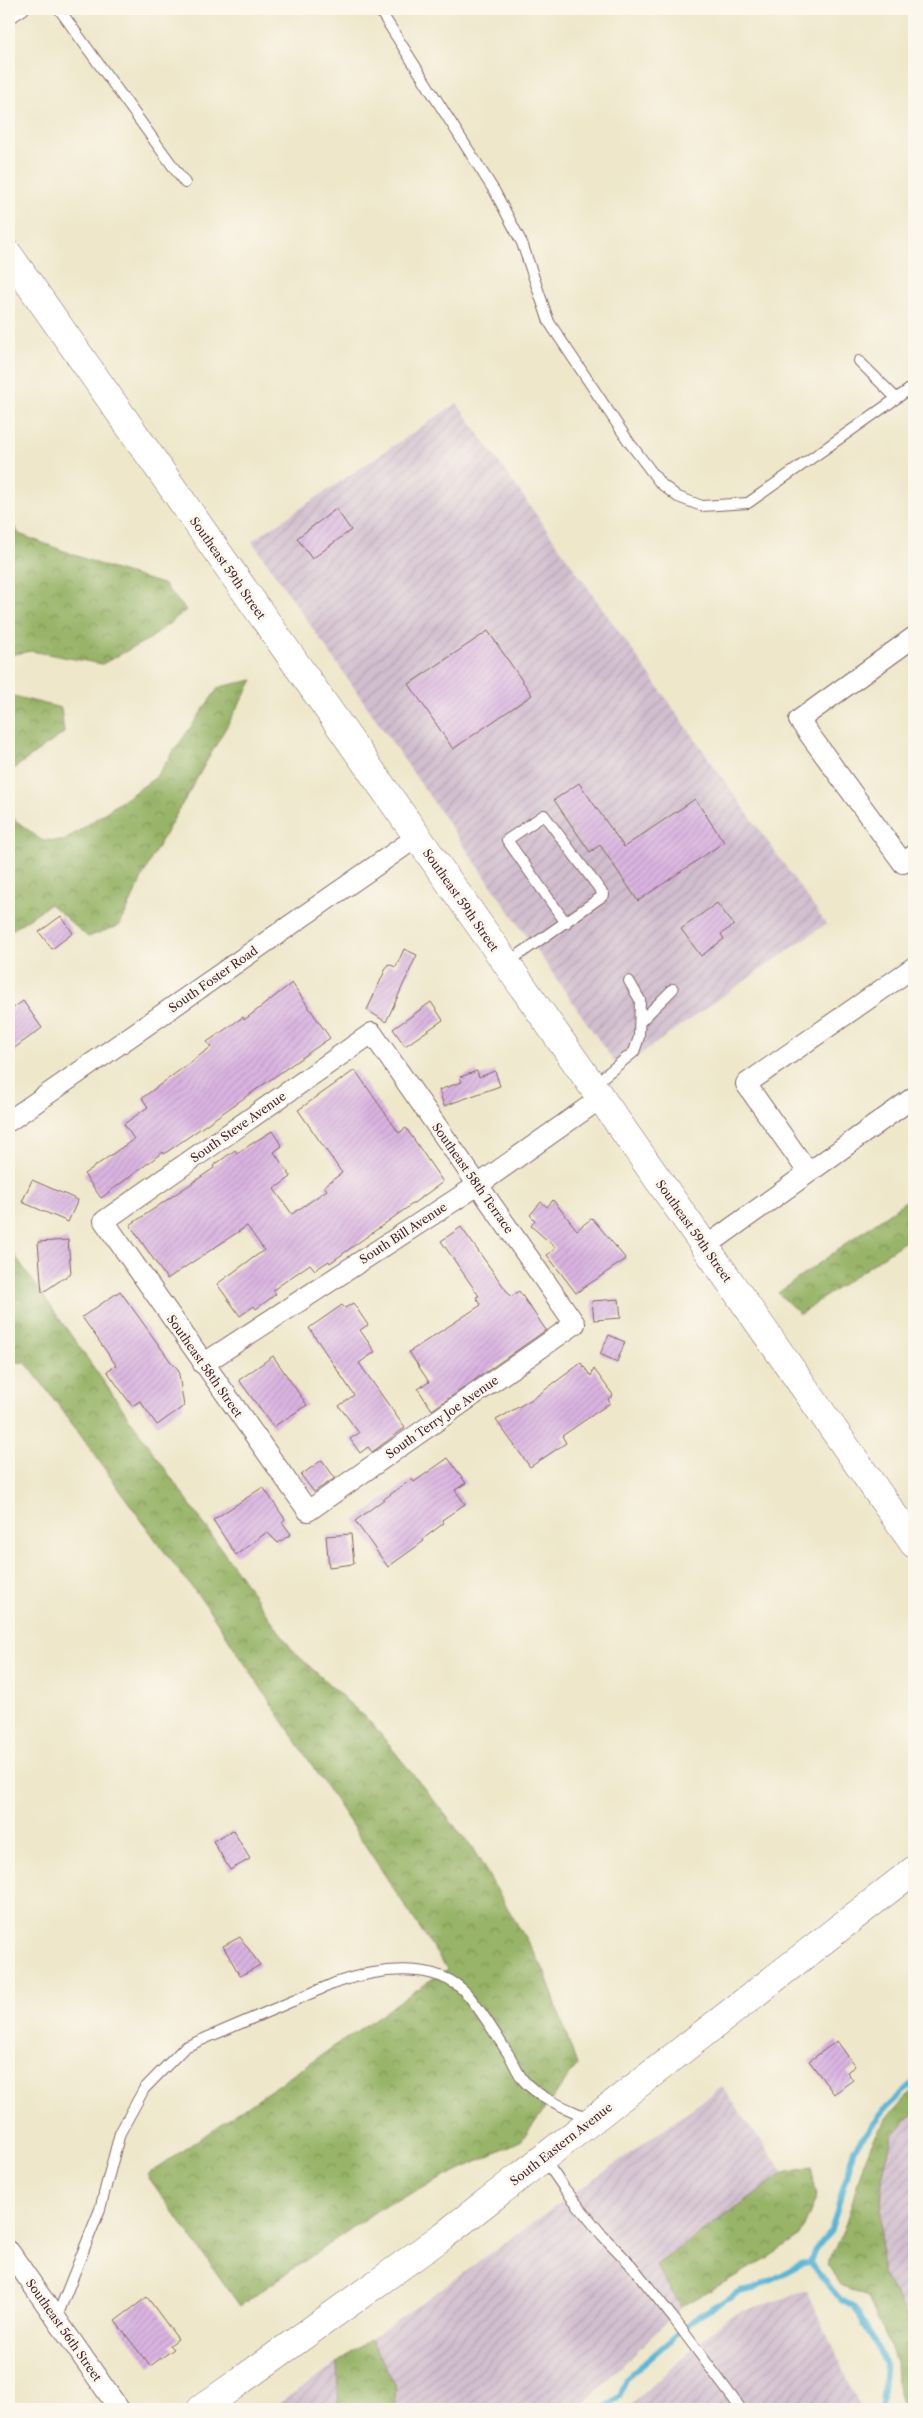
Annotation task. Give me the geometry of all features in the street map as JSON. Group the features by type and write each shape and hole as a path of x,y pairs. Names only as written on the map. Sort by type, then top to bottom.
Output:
{"main road":[{"name":"Southeast 59th Street","path":"9,255 914,1544"},
{"name":"South Eastern Avenue","path":"201,2409 435,2242 914,1870"}],"street":[{"path":"914,637 799,720 903,863 914,855"},
{"name":"South Foster Road","path":"9,1120 417,837"},
{"path":"808,1172 746,1084 914,967"},
{"name":"Southeast 58th Terrace","path":"372,1033 575,1324"},
{"name":"South Steve Avenue","path":"104,1221 372,1033"},
{"name":"South Bill Avenue","path":"203,1364 478,1185 597,1092"},
{"path":"705,1247 914,1097"},
{"name":"Southeast 58th Street","path":"104,1221 308,1511"},
{"name":"South Terry Joe Avenue","path":"308,1511 575,1324"},
{"name":"Southeast 56th Street","path":"9,2251 119,2409"}],"lane":[{"path":"9,19 24,9"},
{"path":"59,9 185,183"},
{"path":"379,9 494,192 522,243 548,322 629,442 660,483 678,497 702,506 748,503 914,386"},
{"path":"859,361 896,398"},
{"path":"506,964 566,923 604,895 544,815 507,840 566,923"},
{"path":"597,1092 634,1052 640,1037 640,1000 629,981"},
{"path":"641,1021 674,989"},
{"path":"56,2319 100,2210 120,2133 144,2089 185,2046 360,1974 392,1970 430,1974 454,1984 468,1995 525,2082 544,2096 591,2120"},
{"path":"543,2158 602,2236 632,2266 710,2364 741,2409"}],"shaded area":[{"path":"457,403 826,924 619,1069 252,541"},
{"path":"722,2087 784,2173 656,2264 681,2307 578,2409 396,2409 395,2384 371,2339"},
{"path":"914,2112 914,2326 882,2274 881,2220 882,2178 892,2137"},
{"path":"807,2291 861,2409 627,2409 730,2315"},
{"path":"337,2363 339,2409 271,2409"}],"green space":[{"path":"9,518 19,534 109,568 163,584 186,610 151,638 102,664 31,651 9,655"},
{"path":"253,680 152,857 120,925 88,937 50,904 9,932 9,815 41,840 64,841 155,778 219,687"},
{"path":"9,690 13,696 61,708 64,733 9,772"},
{"path":"914,1195 914,1235 800,1314 778,1293"},
{"path":"9,1247 293,1651 373,1725 473,1849 544,1970 577,2065 522,2140 379,2209 240,2306 147,2175 447,1969 206,1605 26,1363 9,1361"},
{"path":"914,2091 914,2112 892,2137 882,2178 882,2274 914,2326 914,2409 903,2409 897,2385 896,2363 868,2297 841,2285 827,2264 842,2233 861,2171 874,2138 884,2122"},
{"path":"811,2167 817,2196 800,2236 769,2257 681,2307 656,2265 784,2173"},
{"path":"371,2339 395,2384 396,2409 339,2409 337,2363"}],"building":[{"path":"336,509 351,530 312,559 297,538"},
{"path":"488,631 532,695 453,749 409,684"},
{"path":"579,783 624,847 695,799 724,842 638,901 600,845 590,852 554,800"},
{"path":"717,903 734,925 721,934 724,939 701,956 681,929"},
{"path":"61,916 73,933 52,949 39,932"},
{"path":"404,949 417,955 386,1022 367,1010 388,964 396,967"},
{"path":"292,983 330,1038 164,1154 163,1152 101,1198 84,1174 134,1139 124,1124 148,1107 142,1098 211,1047 207,1042 243,1017 244,1020"},
{"path":"23,1001 42,1028 9,1052 9,1011"},
{"path":"431,1002 443,1020 405,1046 393,1029"},
{"path":"355,1070 399,1133 406,1128 443,1182 330,1263 329,1261 315,1270 310,1264 273,1290 276,1294 256,1309 254,1306 240,1316 217,1284 264,1250 247,1226 167,1279 130,1225 214,1168 213,1166 235,1150 237,1153 272,1131 282,1146 274,1152 291,1177 274,1189 292,1214 327,1190 324,1186 342,1173 298,1110"},
{"path":"477,1071 479,1077 495,1071 500,1086 444,1106 439,1090 462,1082 460,1077"},
{"path":"32,1180 78,1200 68,1222 22,1202"},
{"path":"553,1200 577,1230 592,1218 626,1259 576,1293 547,1255 556,1248 531,1226 535,1220 530,1215 541,1202 547,1207"},
{"path":"461,1227 511,1297 519,1291 546,1330 432,1410 418,1389 429,1382 409,1352 481,1305 476,1297 479,1296 441,1241"},
{"path":"68,1240 71,1273 42,1293 38,1242"},
{"path":"120,1291 178,1369 184,1406 157,1425 140,1401 132,1406 107,1371 116,1365 82,1317"},
{"path":"619,1299 621,1318 594,1320 592,1301"},
{"path":"353,1303 368,1325 360,1330 375,1352 359,1363 405,1428 372,1452 368,1447 360,1453 350,1439 359,1433 339,1406 354,1395 309,1328 342,1305 345,1308"},
{"path":"609,1335 625,1342 617,1362 600,1354"},
{"path":"273,1356 307,1405 273,1427 239,1380"},
{"path":"581,1363 591,1376 594,1369 613,1395 608,1399 610,1403 562,1436 566,1443 530,1467 496,1420 534,1398"},
{"path":"448,1458 466,1483 455,1490 465,1504 442,1520 444,1523 423,1539 424,1541 388,1567 355,1521 412,1479 414,1482"},
{"path":"322,1460 335,1478 314,1492 301,1475"},
{"path":"263,1487 285,1519 282,1522 291,1534 278,1543 267,1532 236,1555 213,1520"},
{"path":"351,1534 354,1564 329,1567 326,1536"},
{"path":"233,1830 250,1859 230,1870 213,1841"},
{"path":"240,1937 260,1965 240,1976 223,1946"},
{"path":"837,2041 855,2066 847,2072 853,2080 834,2094 809,2061"},
{"path":"147,2297 178,2339 170,2345 174,2349 150,2366 115,2321"}],"waterway":[{"path":"810,2263 814,2251 831,2231 854,2149 886,2108 914,2082"},
{"path":"604,2409 620,2395 627,2378 698,2316 739,2292 754,2289 803,2263 810,2263"},
{"path":"810,2263 842,2301 854,2307 874,2340 886,2365 881,2409"}]}
